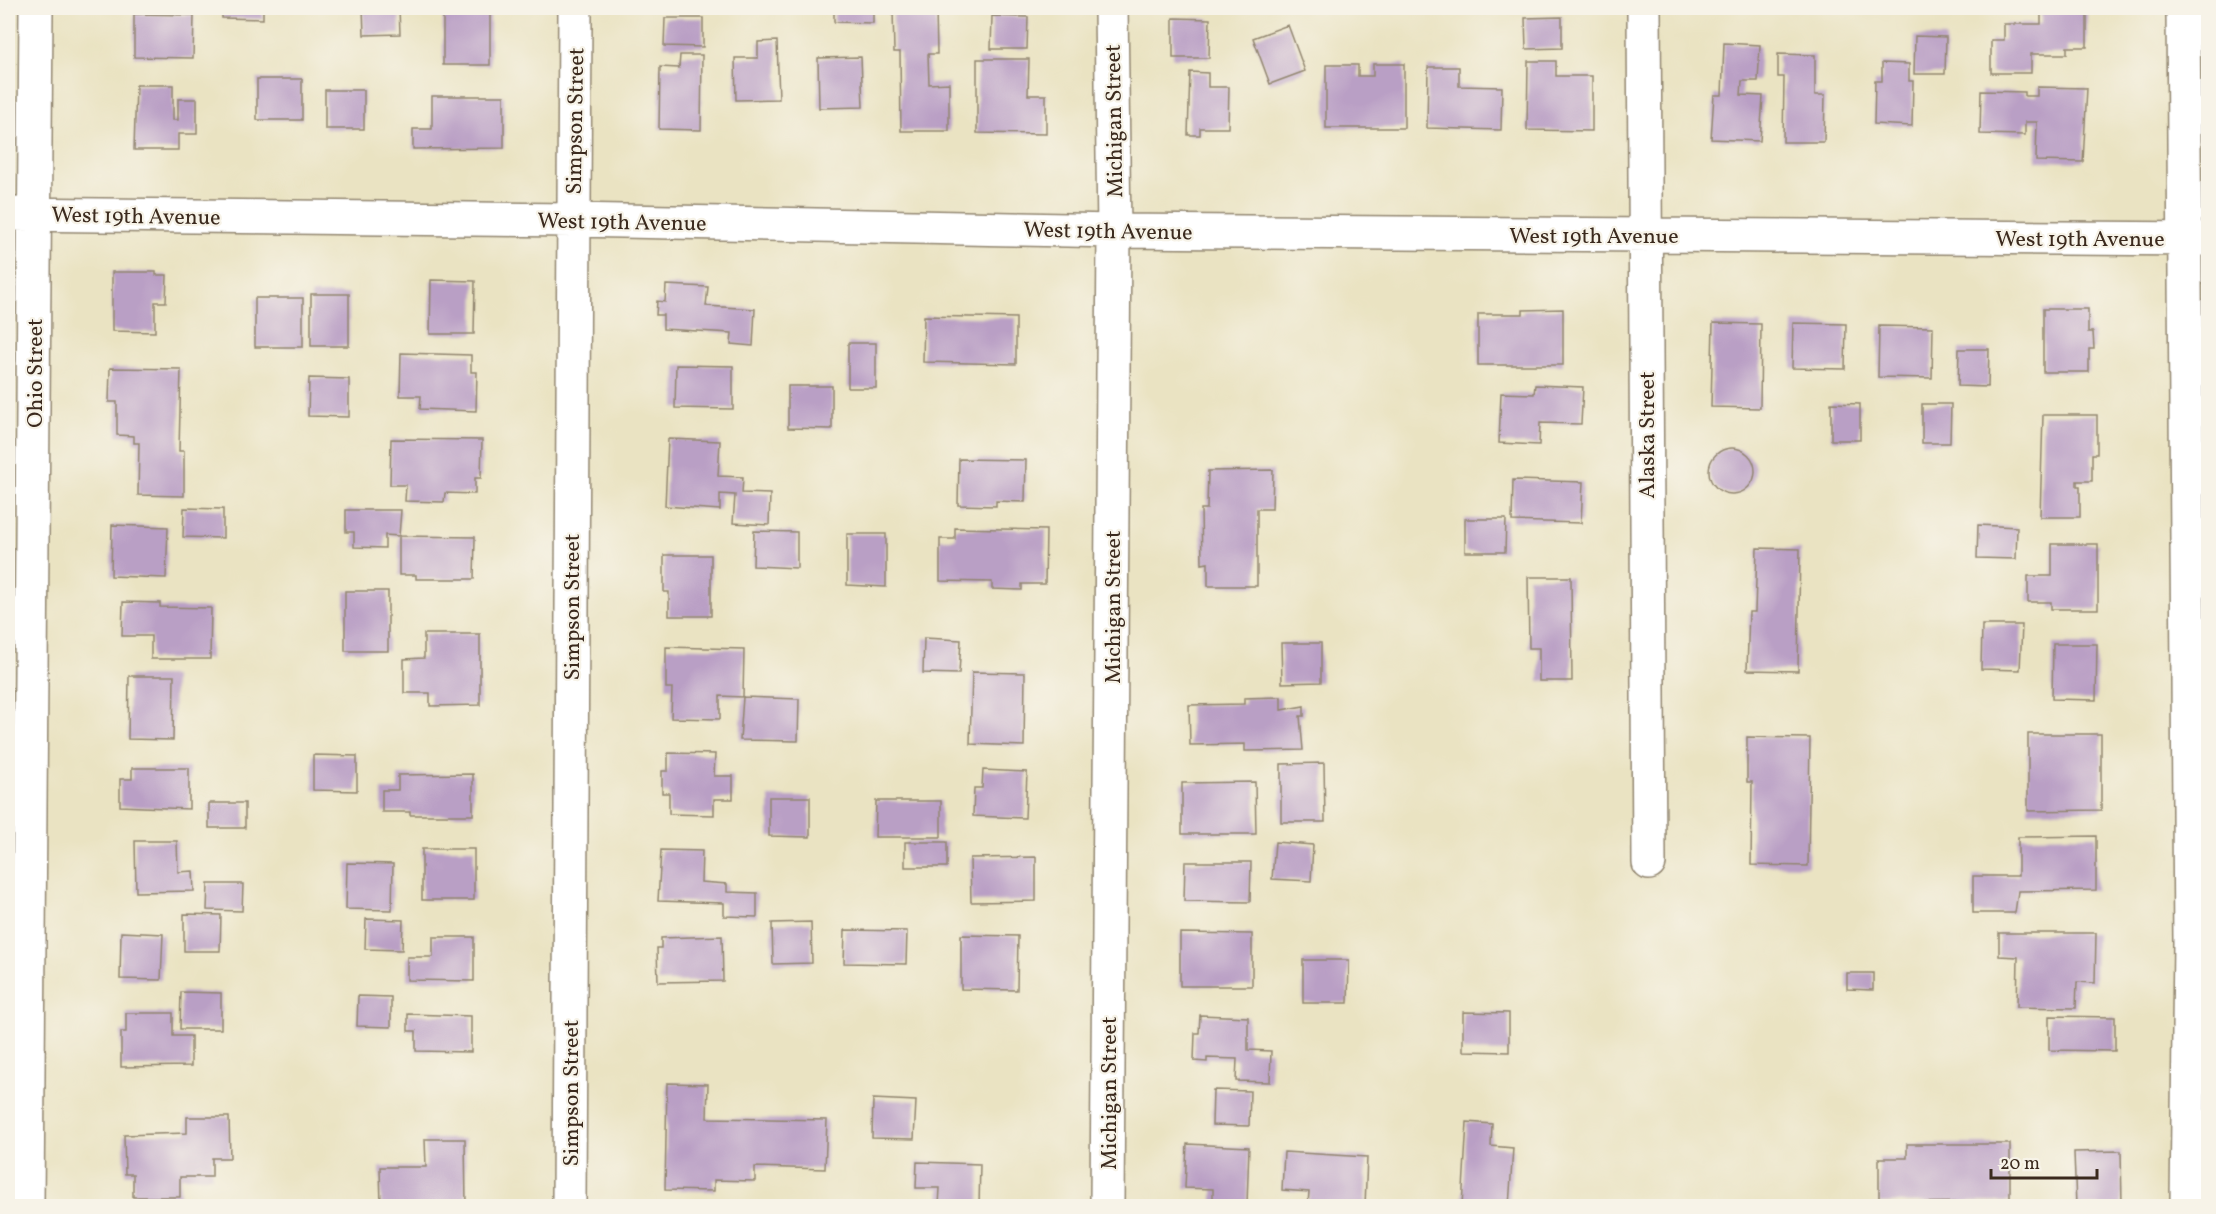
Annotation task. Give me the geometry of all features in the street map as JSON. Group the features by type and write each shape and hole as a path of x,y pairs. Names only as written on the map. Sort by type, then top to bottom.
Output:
{"street":[{"name":"Ohio Street","path":"27,1206 21,214 36,8"},
{"name":"Simpson Street","path":"569,1206 575,8"},
{"name":"Michigan Street","path":"1107,1206 1114,231 1111,8"},
{"name":"Alaska Street","path":"1644,8 1649,863"},
{"path":"2183,8 2196,239 2187,1206"},
{"name":"West 19th Avenue","path":"21,214 573,219 1114,231 2196,239"}],"building":[{"path":"222,8 263,8 263,19 222,18"},
{"path":"363,8 399,8 400,34 364,35"},
{"path":"443,8 490,8 490,65 443,65"},
{"path":"834,8 873,8 873,23 834,22"},
{"path":"2041,8 2087,8 2087,47 2067,47 2067,54 2031,54 2031,73 1991,73 1991,40 2004,40 2004,24 2041,24"},
{"path":"936,9 937,54 928,54 929,84 949,83 949,131 901,131 900,52 894,52 893,10"},
{"path":"134,14 194,15 193,58 134,57"},
{"path":"992,16 1028,17 1027,49 991,49"},
{"path":"1562,17 1562,48 1526,49 1525,18"},
{"path":"665,18 703,18 703,47 664,46"},
{"path":"1173,18 1210,19 1209,58 1173,58"},
{"path":"1288,25 1305,71 1270,84 1253,38"},
{"path":"1915,36 1946,37 1945,74 1914,74"},
{"path":"777,41 779,99 736,100 735,58 758,58 758,42"},
{"path":"1724,43 1760,45 1758,81 1742,81 1741,95 1763,96 1760,141 1711,139 1714,95 1722,95"},
{"path":"1778,54 1815,55 1815,95 1825,95 1824,142 1783,142 1784,77 1778,77"},
{"path":"680,55 702,55 701,130 659,129 660,67 679,68"},
{"path":"861,57 863,107 819,108 818,58"},
{"path":"977,59 1029,59 1028,95 1046,95 1046,134 977,133"},
{"path":"1528,61 1556,61 1556,76 1592,76 1592,131 1527,130"},
{"path":"1882,63 1909,64 1909,81 1913,81 1912,126 1874,124 1875,81 1882,81"},
{"path":"1373,64 1404,64 1404,128 1326,128 1326,65 1358,65 1358,76 1373,76"},
{"path":"1428,67 1459,67 1459,86 1502,87 1501,130 1427,128"},
{"path":"1190,72 1208,73 1208,87 1229,87 1228,128 1200,128 1200,135 1188,135"},
{"path":"257,79 302,79 302,120 257,120"},
{"path":"136,85 173,85 173,120 178,120 178,99 197,99 197,134 178,134 178,150 134,150"},
{"path":"2037,87 2087,88 2083,162 2036,161 2037,122 2025,122 2025,135 1980,134 1981,91 2025,92 2025,96 2037,96"},
{"path":"325,90 364,90 364,129 325,129"},
{"path":"432,96 504,96 504,148 413,149 413,129 432,129"},
{"path":"112,272 156,272 156,275 167,275 166,302 155,302 155,332 112,331"},
{"path":"431,280 475,281 474,334 430,334"},
{"path":"666,285 708,287 706,306 755,309 753,346 731,344 732,333 663,329 663,315 656,315 657,301 665,302"},
{"path":"311,294 349,294 349,346 311,346"},
{"path":"255,298 303,298 303,347 255,347"},
{"path":"1563,309 1563,365 1478,365 1478,314 1523,314 1523,310"},
{"path":"2043,309 2088,309 2088,332 2093,332 2094,349 2089,349 2089,372 2043,372"},
{"path":"924,316 1016,318 1016,364 923,362"},
{"path":"1713,323 1761,324 1760,408 1711,407"},
{"path":"1793,323 1846,324 1845,369 1792,368"},
{"path":"1879,326 1933,327 1932,378 1878,377"},
{"path":"848,343 876,343 876,388 848,388"},
{"path":"1959,349 1989,349 1988,387 1958,386"},
{"path":"401,353 471,355 471,372 477,372 476,411 420,409 421,396 400,396"},
{"path":"676,365 733,366 733,409 675,408"},
{"path":"110,368 181,369 179,451 184,451 184,496 138,495 139,443 134,443 134,436 117,435 117,402 109,402"},
{"path":"309,378 349,379 349,417 308,416"},
{"path":"1535,385 1583,387 1581,424 1540,423 1539,445 1499,443 1501,393 1534,394"},
{"path":"788,386 832,386 832,429 788,428"},
{"path":"1831,403 1860,404 1860,440 1831,440"},
{"path":"1922,404 1951,404 1950,443 1922,443"},
{"path":"2043,415 2097,415 2097,454 2092,454 2092,481 2077,481 2077,486 2080,486 2080,517 2040,517"},
{"path":"391,439 482,440 481,478 475,478 475,494 445,493 444,502 405,501 406,485 390,485"},
{"path":"668,439 720,441 718,476 743,477 742,493 770,494 769,525 733,523 735,495 720,494 720,510 665,506"},
{"path":"1732,448 1748,455 1755,471 1748,487 1732,494 1716,487 1709,471 1716,455"},
{"path":"959,459 1026,460 1025,502 996,501 996,506 958,505"},
{"path":"1273,470 1272,509 1257,509 1257,586 1208,586 1208,563 1202,564 1201,509 1207,509 1208,471"},
{"path":"1513,480 1583,482 1581,523 1512,521"},
{"path":"184,508 223,509 223,538 183,537"},
{"path":"346,510 401,510 399,536 385,535 385,548 354,547 354,532 346,532"},
{"path":"1465,519 1506,519 1505,552 1465,552"},
{"path":"112,525 168,527 166,578 111,576"},
{"path":"1978,525 2017,527 2016,559 1977,558"},
{"path":"955,528 1046,530 1045,584 1022,584 1022,590 992,589 992,582 940,581 940,539 955,539"},
{"path":"754,531 797,532 797,568 753,566"},
{"path":"847,534 886,534 886,587 847,585"},
{"path":"399,536 475,537 474,579 416,579 416,575 399,575"},
{"path":"2052,544 2098,544 2098,609 2051,609 2051,602 2028,602 2028,576 2052,576"},
{"path":"1757,548 1800,549 1798,671 1747,670 1749,612 1755,612"},
{"path":"664,555 711,555 711,616 669,616 669,592 664,592"},
{"path":"1528,577 1571,577 1572,681 1539,681 1539,648 1529,648"},
{"path":"345,591 388,591 388,651 345,651"},
{"path":"123,602 160,603 160,607 211,608 210,659 151,659 151,636 122,636"},
{"path":"1982,625 2022,625 2020,670 1981,669"},
{"path":"424,634 480,634 480,705 430,706 430,693 404,693 404,659 424,658"},
{"path":"924,638 961,640 959,674 923,673"},
{"path":"1281,643 1321,643 1321,682 1282,683"},
{"path":"2053,644 2097,644 2096,700 2052,699"},
{"path":"666,647 744,649 743,697 720,696 720,719 671,718 672,688 666,688"},
{"path":"972,672 1025,673 1024,746 970,744"},
{"path":"129,676 174,676 173,740 128,739"},
{"path":"743,697 799,699 798,741 740,740"},
{"path":"1281,697 1281,710 1304,706 1304,716 1300,716 1303,750 1245,751 1245,744 1190,745 1189,705 1244,704 1244,698"},
{"path":"2028,734 2101,734 2101,810 2028,811"},
{"path":"1747,737 1810,738 1808,866 1751,865 1752,782 1747,782"},
{"path":"668,753 715,754 714,776 733,776 733,799 714,799 714,815 669,814 669,793 662,793 662,771 668,771"},
{"path":"313,755 357,756 357,791 313,790"},
{"path":"1324,763 1325,822 1281,822 1281,764"},
{"path":"132,768 189,768 189,809 120,806 120,779 132,779"},
{"path":"983,770 1027,772 1025,818 973,816 974,788 982,788"},
{"path":"473,774 473,815 410,815 410,812 382,812 382,790 398,790 398,775"},
{"path":"1255,782 1256,834 1182,834 1182,783"},
{"path":"769,797 810,797 810,837 769,836"},
{"path":"876,801 941,801 941,837 875,837"},
{"path":"209,803 245,803 245,828 209,828"},
{"path":"2096,836 2096,890 2018,891 2015,913 1973,913 1973,876 2018,876 2018,837"},
{"path":"135,841 177,841 178,872 193,871 194,891 136,892"},
{"path":"905,842 947,842 947,867 905,867"},
{"path":"1275,842 1313,845 1311,881 1272,879"},
{"path":"422,849 474,849 474,900 422,900"},
{"path":"661,850 702,851 701,882 727,884 727,892 757,893 757,917 724,916 724,903 658,901"},
{"path":"1036,857 1036,901 971,902 970,858"},
{"path":"1185,862 1251,862 1250,902 1184,901"},
{"path":"347,863 393,864 392,910 346,909"},
{"path":"208,884 243,884 242,911 207,910"},
{"path":"184,914 221,915 220,951 184,951"},
{"path":"366,919 403,920 402,950 365,949"},
{"path":"811,922 812,963 773,964 772,923"},
{"path":"845,930 907,931 906,964 844,963"},
{"path":"121,932 163,934 161,980 120,979"},
{"path":"1180,933 1252,934 1252,986 1180,986"},
{"path":"1999,933 2096,933 2095,983 2077,982 2076,1008 2017,1007 2018,957 1999,956"},
{"path":"961,935 1018,936 1017,990 961,989"},
{"path":"722,936 723,981 658,982 657,948 661,948 661,938"},
{"path":"433,937 474,937 474,981 407,980 407,957 433,957"},
{"path":"1303,960 1349,960 1348,1003 1303,1003"},
{"path":"1847,973 1873,973 1873,990 1847,989"},
{"path":"181,992 221,993 221,1029 180,1029"},
{"path":"358,996 391,997 391,1027 357,1026"},
{"path":"1463,1012 1509,1013 1509,1052 1463,1051"},
{"path":"126,1013 173,1013 173,1036 191,1036 191,1066 121,1067 121,1032 126,1032"},
{"path":"408,1014 471,1016 471,1052 416,1051 416,1031 408,1031"},
{"path":"1200,1015 1248,1017 1248,1050 1271,1051 1270,1082 1236,1081 1237,1059 1207,1058 1207,1062 1194,1061 1195,1033 1199,1033"},
{"path":"2049,1016 2115,1017 2115,1051 2049,1050"},
{"path":"667,1083 708,1084 707,1118 827,1120 825,1169 755,1167 755,1181 714,1180 714,1191 665,1190"},
{"path":"1213,1090 1250,1091 1249,1126 1212,1125"},
{"path":"873,1099 916,1101 914,1139 872,1138"},
{"path":"187,1117 229,1117 230,1158 212,1158 212,1177 180,1177 180,1197 133,1197 133,1174 125,1174 124,1135 187,1133"},
{"path":"1467,1122 1492,1124 1491,1146 1513,1148 1509,1206 1462,1206"},
{"path":"425,1139 465,1139 466,1206 381,1206 380,1167 426,1167"},
{"path":"1187,1144 1249,1147 1247,1204 1213,1202 1213,1189 1185,1188"},
{"path":"1907,1144 2010,1144 2010,1202 1879,1203 1879,1158 1907,1158"},
{"path":"2121,1151 2122,1206 2076,1206 2074,1152"},
{"path":"1284,1152 1367,1157 1365,1206 1308,1204 1309,1192 1282,1190"},
{"path":"917,1162 980,1164 979,1206 939,1206 940,1188 916,1188"}]}
